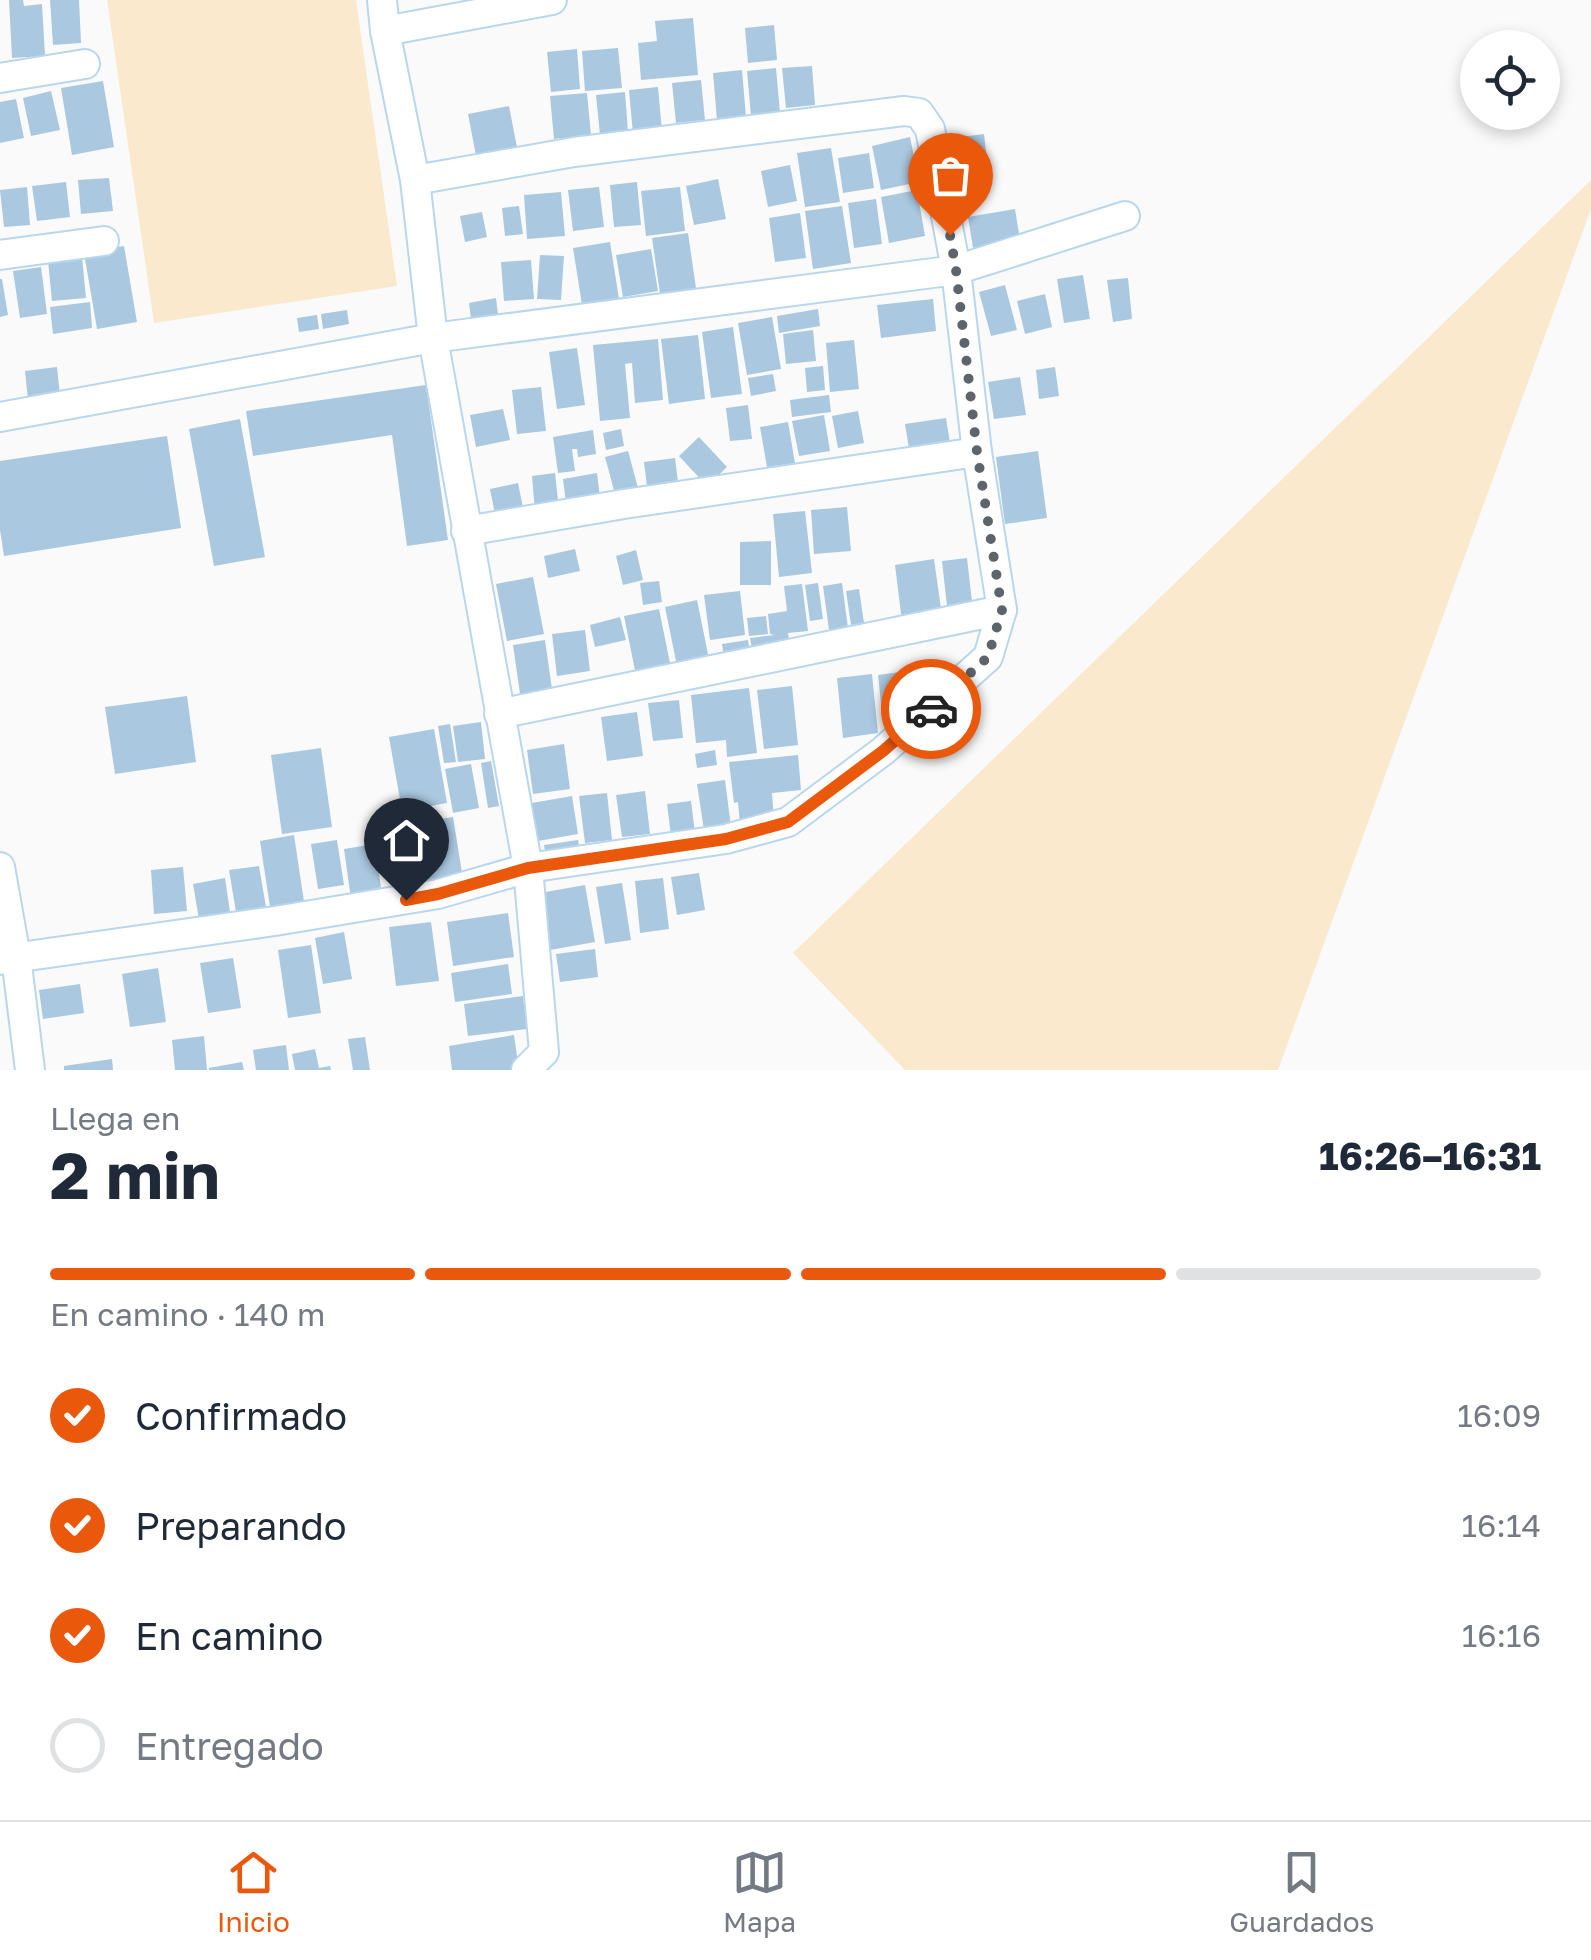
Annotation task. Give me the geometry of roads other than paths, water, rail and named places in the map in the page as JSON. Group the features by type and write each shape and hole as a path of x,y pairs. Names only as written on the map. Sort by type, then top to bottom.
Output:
{"street":[{"path":"382,0 415,180 433,338 528,868 544,1052 526,1070"},
{"path":"385,32 552,0"},
{"path":"0,78 85,64"},
{"path":"8,958 438,894 528,868 726,839 788,822 883,751 988,657 1002,610 977,452 956,270 930,129 920,114 904,111 574,152 415,180"},
{"path":"0,417 433,338 956,270 1125,216"},
{"path":"0,255 104,242"},
{"path":"466,531 977,452"},
{"path":"499,714 1002,610"},
{"path":"0,868 8,958 30,1070"}]}
